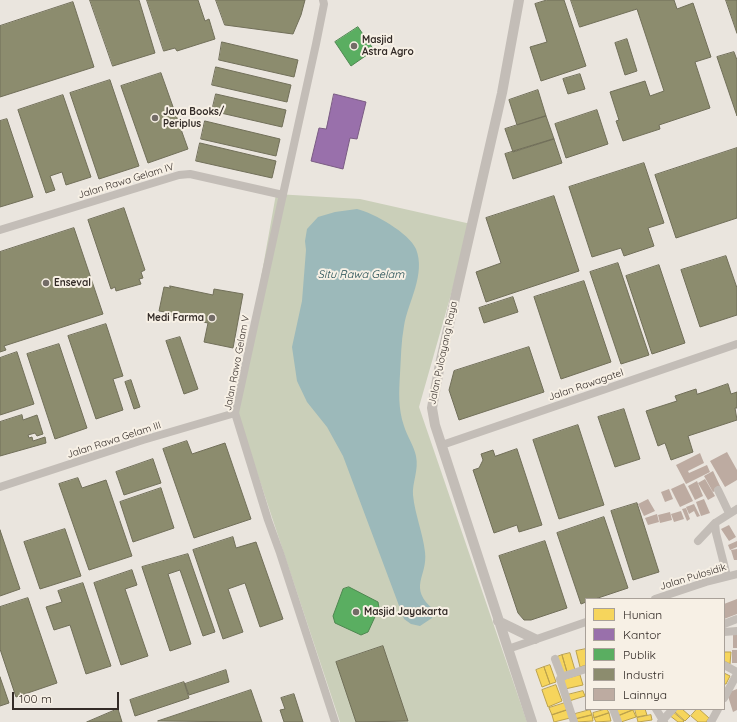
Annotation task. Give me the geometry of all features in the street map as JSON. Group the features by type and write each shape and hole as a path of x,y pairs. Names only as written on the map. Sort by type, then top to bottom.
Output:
{"street":[{"name":"Jalan Rawa Gelam V","path":"323,0 324,4 316,44 235,413 268,520 335,722"},
{"name":"Jalan Puloayang Raya","path":"519,0 500,101 434,395 433,416 498,621 532,722"},
{"name":"Jalan Rawa Gelam IV","path":"0,230 179,174 190,174 283,195"},
{"name":"Jalan Rawagatel","path":"442,445 737,344"},
{"name":"Jalan Rawa Gelam III","path":"0,487 235,413"},
{"path":"698,541 715,523 733,511 718,490"},
{"path":"715,523 716,534 727,576"},
{"name":"Jalan Pulosidik","path":"658,598 737,574"},
{"path":"498,621 535,639"},
{"path":"725,624 737,621"},
{"path":"508,649 585,622"},
{"path":"725,632 737,631"},
{"path":"555,659 562,677 560,681 574,722"},
{"path":"725,666 737,673 725,696"},
{"path":"562,677 585,669"},
{"path":"613,710 618,722"},
{"path":"656,710 662,722 672,710"},
{"path":"711,722 717,710"}],"green space":[{"path":"276,194 360,199 471,224 419,407 527,722 340,722 237,412"}],"water":[{"name":"Situ Rawa Gelam","path":"357,209 381,219 399,230 412,243 416,249 419,259 418,278 403,332 399,393 402,420 415,452 417,461 413,495 425,552 425,561 420,588 426,602 434,610 432,618 420,626 411,624 404,619 343,456 327,427 307,402 297,381 292,347 302,301 307,229 318,217 335,212"}],"building: Hunian":[{"path":"585,649 585,665 580,667 576,651"},
{"path":"725,652 731,652 730,664 725,662"},
{"path":"570,653 575,670 567,672 562,655"},
{"path":"562,655 567,672 562,674 557,657"},
{"path":"550,665 556,682 550,684 544,667"},
{"path":"544,667 550,684 542,687 536,670"},
{"path":"725,674 730,676 725,684"},
{"path":"580,675 583,685 565,689 563,680"},
{"path":"556,685 562,701 548,707 542,690"},
{"path":"583,691 585,696 569,701 567,695"},
{"path":"565,703 567,710 552,715 549,708"},
{"path":"567,710 570,718 554,722 552,715"},
{"path":"590,710 592,715 576,719 575,714"},
{"path":"608,710 609,713 594,718 593,713"},
{"path":"616,710 633,710 618,716"},
{"path":"633,710 636,717 621,722 618,716"},
{"path":"635,710 645,710 647,715 637,717"},
{"path":"677,710 683,710 690,716 685,721 675,712"},
{"path":"696,710 700,710 709,718 706,722 698,722 691,716"},
{"path":"672,711 684,721 678,722 669,715"},
{"path":"609,713 611,721 596,722 594,718"},
{"path":"592,715 593,721 577,722 576,719"},
{"path":"651,715 652,720 638,722 637,718"}],"building: Kantor":[{"path":"334,94 366,102 357,139 350,138 343,169 311,161 319,128 326,129"}],"building: Publik":[{"name":"Masjid Astra Agro","path":"358,27 374,50 351,66 335,42"},
{"name":"Masjid Jayakarta","path":"349,587 378,602 379,608 368,632 361,635 335,623 333,616 343,589"}],"building: Industri":[{"path":"90,0 139,0 155,53 113,66"},
{"path":"147,0 198,0 205,21 209,19 215,39 177,51 175,48 164,51"},
{"path":"216,0 305,0 301,15 293,34 225,25"},
{"path":"547,0 564,0 586,66 541,81 530,47 547,42 535,4"},
{"path":"571,0 674,0 677,9 693,3 711,57 695,62 710,108 659,125 660,129 623,141 616,121 619,120 610,92 645,81 650,96 664,91 637,9 580,27"},
{"path":"726,0 737,0 737,33"},
{"path":"73,2 94,67 0,97 0,26"},
{"path":"627,39 637,71 625,75 615,43"},
{"path":"222,42 298,60 294,77 219,60"},
{"path":"734,52 737,60 737,116 717,57"},
{"path":"216,67 291,85 287,102 212,85"},
{"name":"Java Books/ Periplus","path":"161,73 188,149 148,163 121,86"},
{"path":"580,74 585,89 568,94 563,79"},
{"path":"110,80 139,166 99,179 70,93"},
{"path":"538,90 546,116 517,125 509,100"},
{"path":"216,94 286,110 282,127 212,111"},
{"path":"63,95 91,177 66,185 62,172 50,176 55,190 46,193 18,110"},
{"path":"597,110 608,144 566,158 555,124"},
{"path":"546,116 554,139 513,152 505,129"},
{"path":"7,119 33,197 0,207 0,121"},
{"path":"205,121 280,139 276,156 201,139"},
{"path":"554,139 562,163 513,179 505,154"},
{"path":"200,143 276,161 272,178 196,161"},
{"path":"737,148 737,218 676,238 655,175"},
{"path":"644,163 664,223 648,228 654,246 624,256 621,248 592,257 569,187"},
{"path":"554,196 579,271 486,302 476,272 501,263 486,218"},
{"path":"124,208 145,270 141,272 143,278 139,279 141,284 116,291 115,287 111,289 88,220"},
{"name":"Enseval","path":"74,228 103,314 4,346 6,350 0,352 0,252"},
{"path":"726,256 737,288 737,315 700,327 681,270"},
{"path":"618,263 649,355 621,364 590,272"},
{"path":"659,265 685,343 652,354 626,276"},
{"path":"584,281 611,362 561,379 534,297"},
{"name":"Medi Farma","path":"170,286 213,295 214,289 243,294 233,348 204,342 208,323 165,314 165,312 159,311 164,287 170,288"},
{"path":"513,297 518,312 484,323 479,308"},
{"path":"106,324 123,376 113,379 123,410 96,419 68,336"},
{"path":"180,337 198,389 184,394 166,341"},
{"path":"59,344 87,428 55,439 27,354"},
{"path":"529,347 544,392 459,420 449,390 454,371"},
{"path":"17,352 34,404 0,415 0,358"},
{"path":"131,380 140,407 134,409 125,382"},
{"path":"728,384 731,394 737,392 737,408 735,408 737,420 688,436 693,452 671,460 665,443 658,446 646,411 677,401 675,396 696,389 697,394"},
{"path":"624,409 640,459 615,467 598,417"},
{"path":"22,415 23,420 37,415 43,434 37,436 35,433 28,435 29,438 32,437 33,441 45,437 46,443 0,456 0,422"},
{"path":"578,425 604,505 559,519 533,440"},
{"path":"187,441 192,454 225,443 251,519 194,538 163,449"},
{"path":"517,449 542,525 519,532 517,525 494,533 473,470 479,468 483,460 481,454 493,450 495,456"},
{"path":"153,459 161,483 124,495 116,472"},
{"path":"78,478 82,488 106,480 132,556 89,570 59,484"},
{"path":"161,488 174,528 133,542 120,502"},
{"path":"637,503 659,572 633,580 611,511"},
{"path":"604,517 628,588 598,598 585,598 585,602 581,604 557,533"},
{"path":"65,529 81,576 40,589 24,542"},
{"path":"0,530 20,589 0,596"},
{"path":"233,537 236,548 256,542 283,619 260,627 245,583 228,589 243,632 223,639 193,550"},
{"path":"545,541 567,608 531,620 524,620 518,613 499,556"},
{"path":"188,554 215,632 203,636 180,570 168,574 191,644 170,651 142,567"},
{"path":"132,570 137,585 125,589 148,656 121,665 94,583"},
{"path":"83,583 111,666 86,674 70,625 54,630 46,607 62,602 58,591"},
{"path":"28,598 57,683 16,697 0,649 0,607"},
{"path":"383,646 408,721 356,722 336,662"},
{"path":"226,670 229,682 189,695 185,684"},
{"path":"0,677 9,703 0,706"},
{"path":"184,682 189,698 135,716 130,700"},
{"path":"251,690 262,722 158,721"},
{"path":"294,694 303,722 284,722 280,710 285,709 281,698"},
{"path":"118,709 122,722 87,722"}],"building: Lainnya":[{"path":"727,452 737,470 737,480 725,487 710,461"},
{"path":"700,453 704,463 688,471 689,473 707,465 710,472 686,484 676,465"},
{"path":"713,471 721,488 713,492 704,476"},
{"path":"705,479 715,496 708,500 698,483"},
{"path":"697,481 703,496 695,500 688,486"},
{"path":"684,483 693,501 680,507 671,489"},
{"path":"669,489 673,499 665,502 661,492"},
{"path":"648,499 655,511 644,516 638,504"},
{"path":"704,499 710,513 701,516 696,502"},
{"path":"694,504 700,516 697,517 694,511 689,514 686,507"},
{"path":"686,508 690,519 687,521 682,509"},
{"path":"681,511 684,519 674,522 671,514"},
{"path":"670,512 672,520 660,523 658,515"},
{"path":"657,514 659,522 648,525 645,518"},
{"path":"729,525 736,537 729,541 721,529"},
{"path":"737,541 737,547 730,550 728,545"},
{"path":"737,549 737,560 734,560 731,550"},
{"path":"737,599 737,614 725,619 725,604"},
{"path":"733,632 737,633 737,648 733,648"},
{"path":"732,650 737,650 737,663 732,663"},
{"path":"737,689 737,710 733,712 727,693"}],"place":[{"name":"Masjid Astra Agro","path":"354,46"},
{"name":"Java Books/ Periplus","path":"155,118"},
{"name":"Enseval","path":"46,283"},
{"name":"Medi Farma","path":"212,318"},
{"name":"Masjid Jayakarta","path":"356,612"}]}
